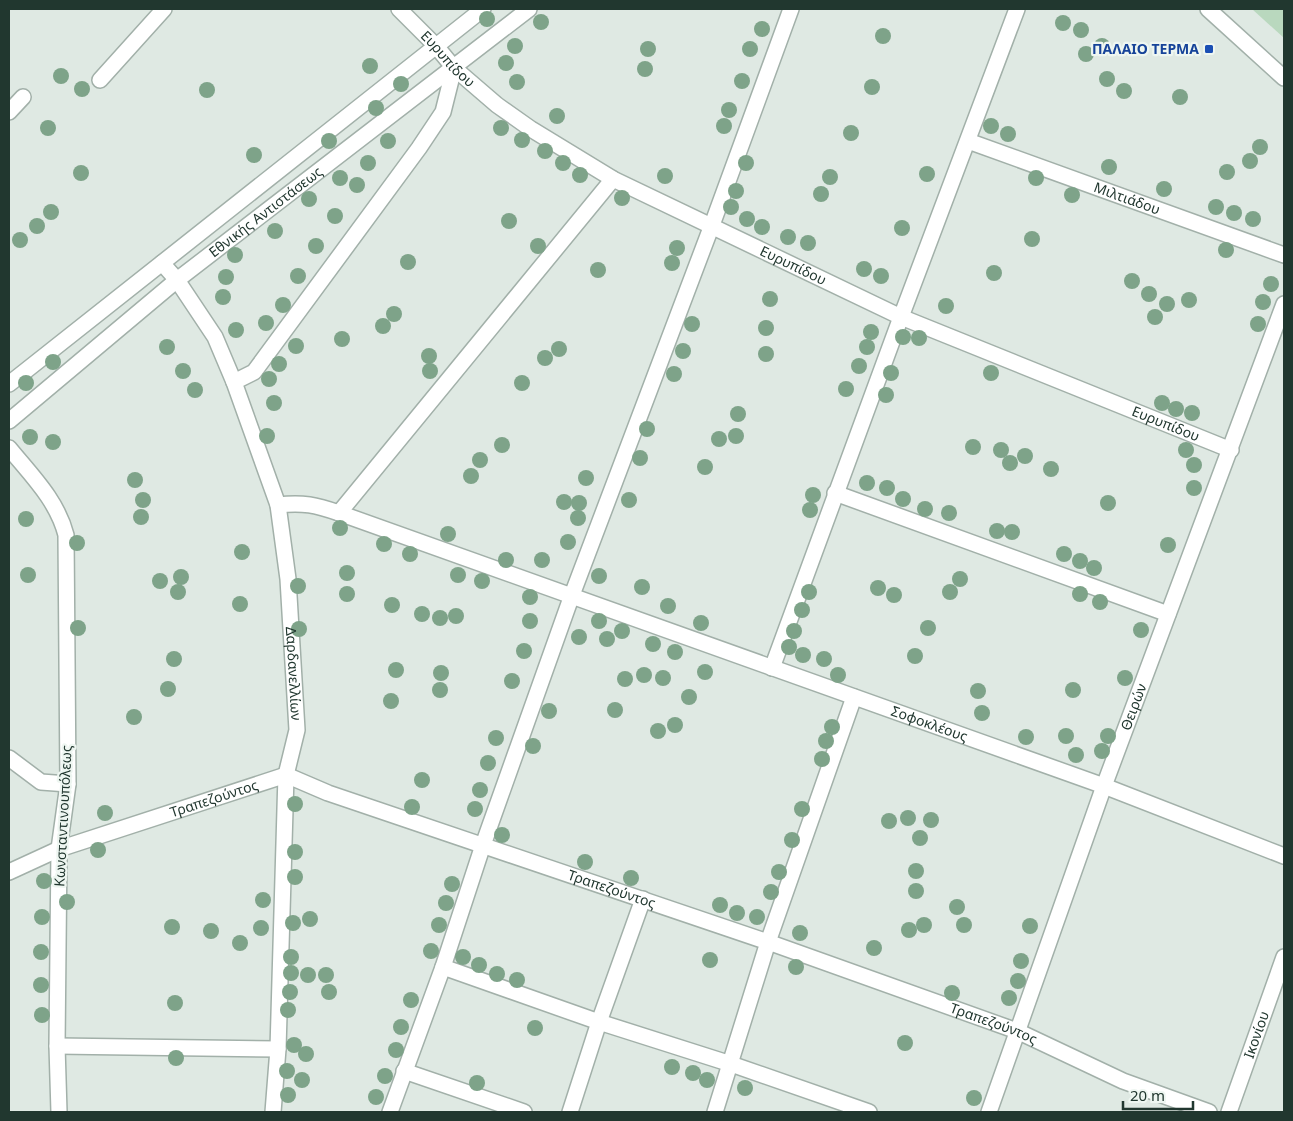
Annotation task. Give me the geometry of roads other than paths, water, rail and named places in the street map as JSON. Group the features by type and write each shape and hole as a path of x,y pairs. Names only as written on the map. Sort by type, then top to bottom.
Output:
{"street":[{"path":"100,80 164,9"},
{"name":"Ευρυπίδου","path":"399,9 436,46 454,68 497,105 531,129 613,179 901,317 1231,450"},
{"name":"Εθνικής Αντιστάσεως","path":"9,384 483,9"},
{"name":"Εθνικής Αντιστάσεως","path":"9,422 177,280 529,9"},
{"path":"390,1112 443,968 483,845 572,595 712,225 791,9"},
{"path":"772,668 835,493 1017,9"},
{"path":"1208,9 1284,78"},
{"path":"234,382 254,372 418,148 443,112 454,68"},
{"path":"9,112 22,97"},
{"name":"Μιλτιάδου","path":"968,141 1284,255"},
{"path":"339,513 613,179"},
{"name":"Δαρδανελλίων","path":"162,263 177,280 216,337 234,382 278,505 288,579 297,730 286,775 278,1049 273,1112"},
{"name":"Θειρών","path":"989,1112 1104,786 1284,304"},
{"name":"Κωνσταντινουπόλεως","path":"9,448 52,500 62,518 66,535 68,784 59,849 57,1046 59,1112"},
{"path":"835,493 1168,614"},
{"name":"Σοφοκλέους","path":"278,505 298,503 317,506 339,513 1104,786 1284,856"},
{"path":"716,1112 768,942 854,697"},
{"path":"9,758 41,782 68,784"},
{"name":"Τραπεζούντος","path":"9,872 59,849 286,775 328,793 768,942 1017,1031 1122,1081 1209,1112"},
{"path":"570,1112 599,1022 643,900"},
{"name":"Ικονίου","path":"1229,1112 1284,957"},
{"path":"443,968 869,1112"},
{"path":"57,1046 278,1049"},
{"path":"404,1071 524,1112"}],"place":[{"name":"ΠΑΛΑΙΟ ΤΕΡΜΑ","path":"1209,49"}]}
